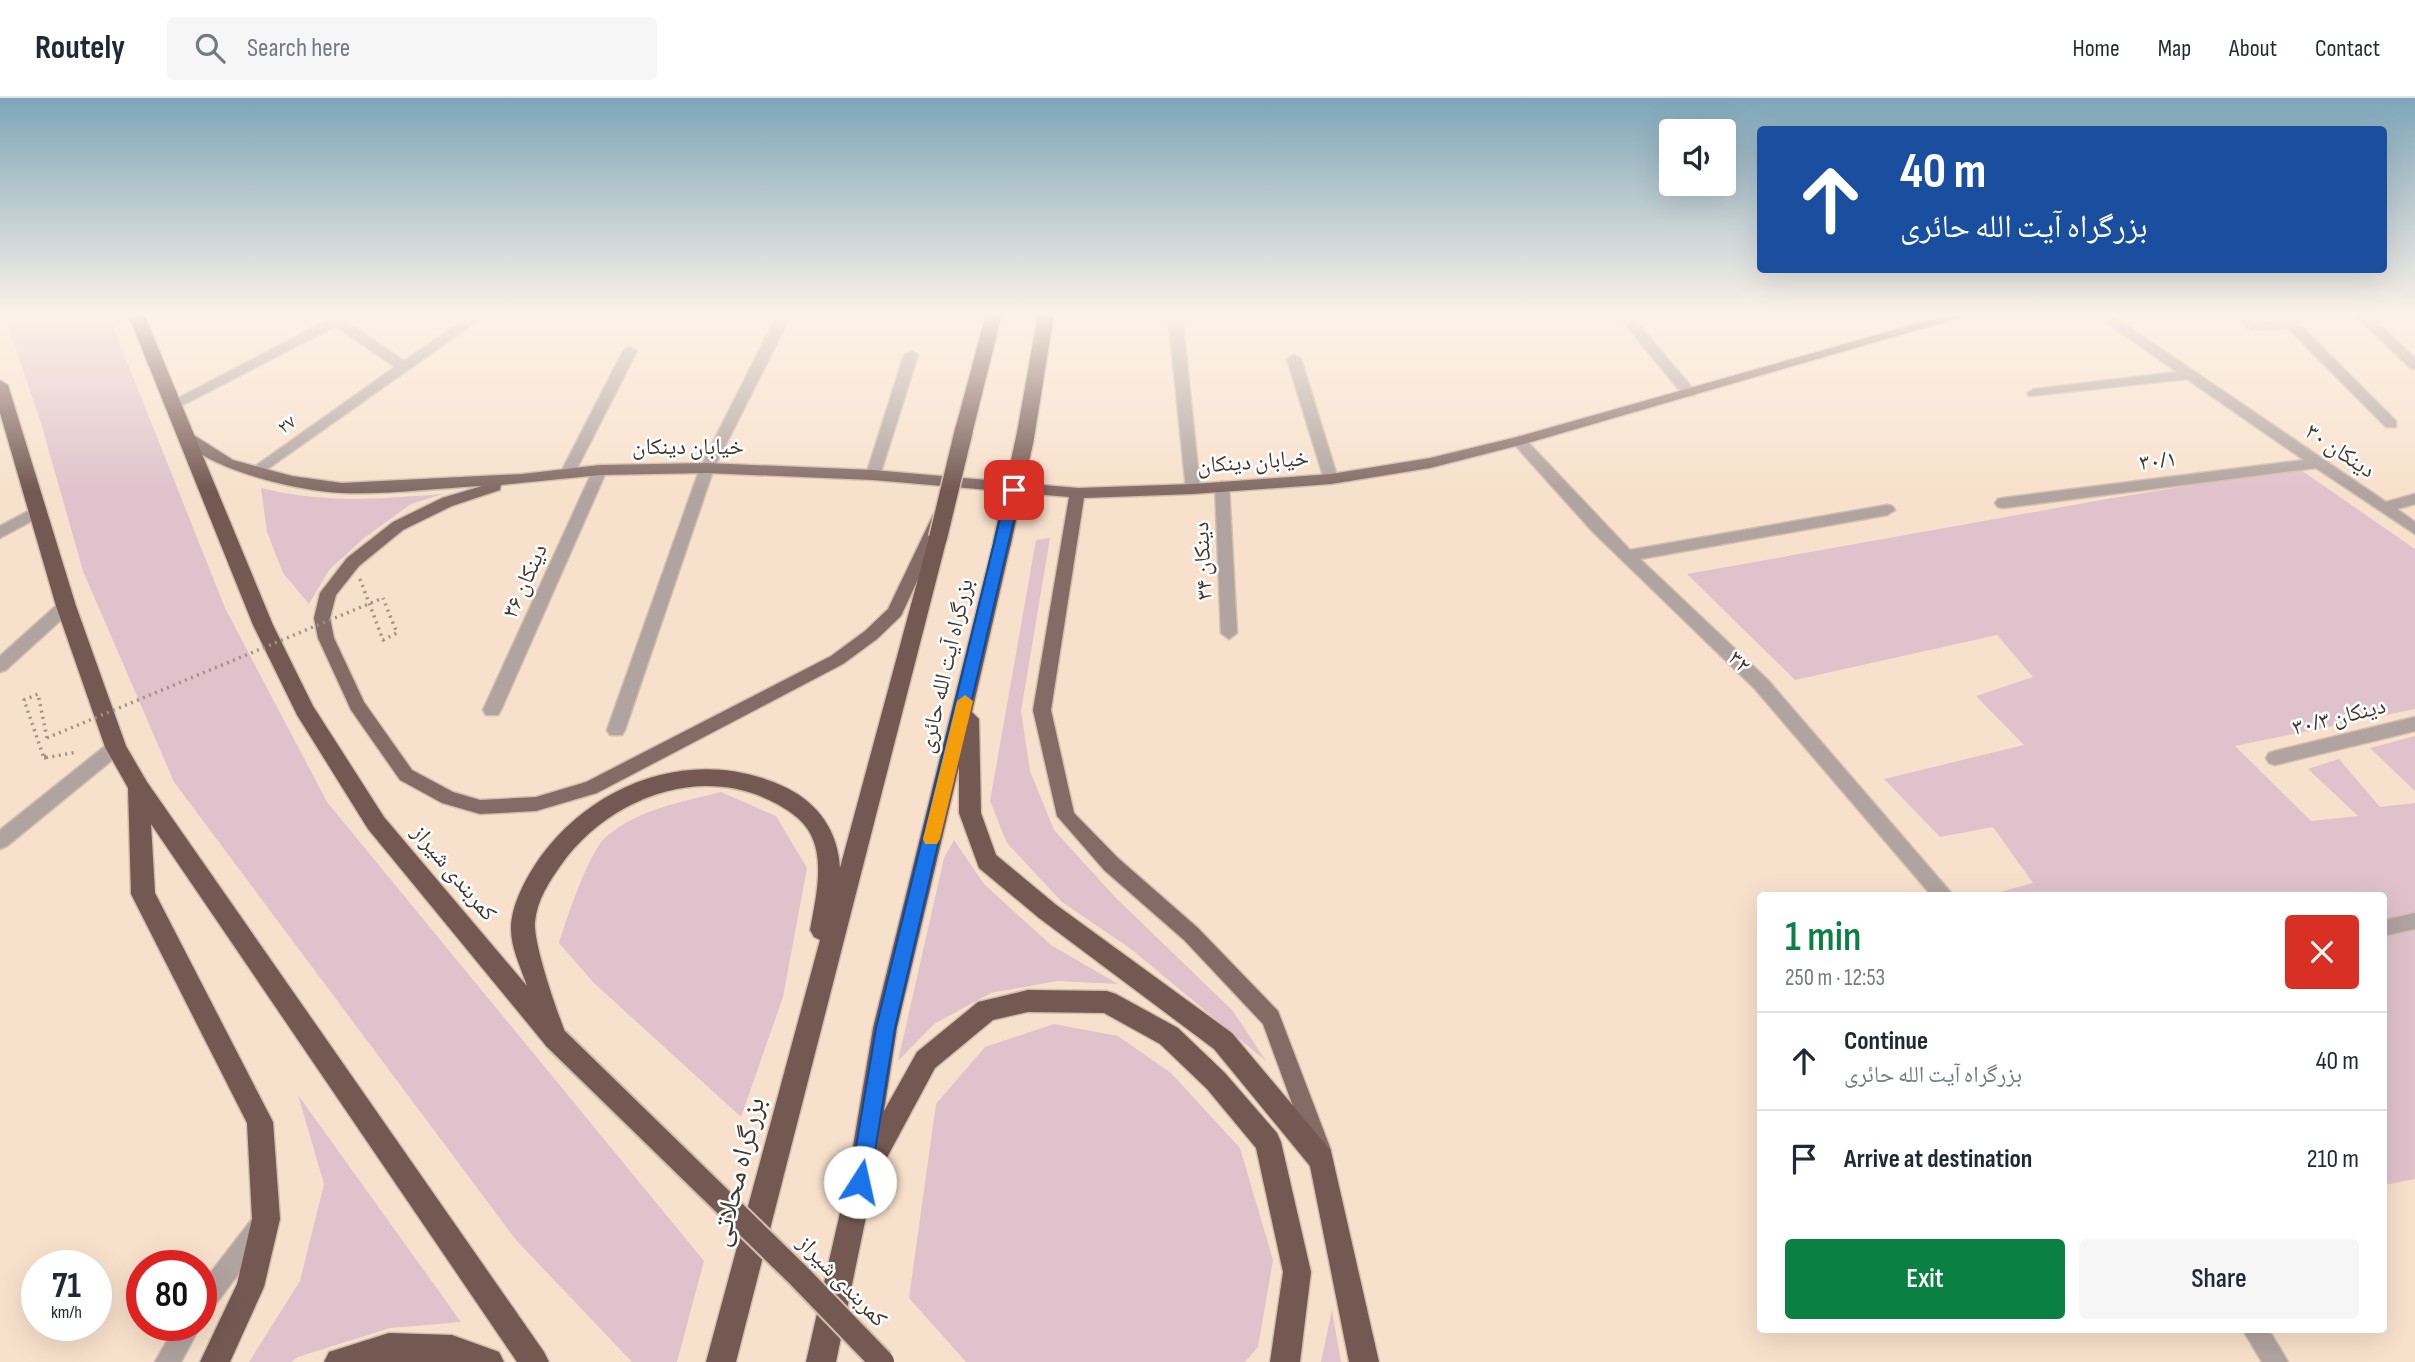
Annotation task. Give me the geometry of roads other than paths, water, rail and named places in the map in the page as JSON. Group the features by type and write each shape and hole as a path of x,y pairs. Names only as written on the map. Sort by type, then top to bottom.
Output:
{"highway":[{"name":"کمربندی شیراز","path":"159,373 263,625 304,709 376,823 556,1039 798,1275 882,1362"},
{"name":"بزرگراه آیت الله حائری","path":"815,997 950,493 979,373"},
{"name":"بزرگراه آیت الله حائری","path":"860,1182 885,1028 1002,543 1026,438 1036,373"},
{"path":"0,385 66,606 117,747 139,788 534,1362"},
{"path":"968,687 970,813 987,861 1047,912 1223,1041 1322,1160 1364,1362"},
{"path":"556,1039 523,932 532,891 552,856 581,826 613,803 639,789 668,780 699,776 729,778 770,786 805,810 824,838 829,870 815,997"},
{"path":"139,788 143,894 260,1122 266,1219 250,1287 215,1362"},
{"name":"بزرگراه محلاتی","path":"721,1362 815,997"},
{"path":"821,1362 860,1182 926,1060 986,1010 1028,1001 1107,1002 1169,1036 1216,1081 1268,1142 1297,1272 1285,1362"},
{"path":"339,1362 389,1347 452,1349 489,1362"}],"main road":[{"name":"خیابان دینکان","path":"522,480 600,470 706,468 873,475 1078,493 1194,489 1332,479 1430,463 1519,441 1759,373"},
{"path":"184,435 228,463 254,472 342,488 522,480"},
{"path":"522,480 447,502 398,526 353,562 328,593 322,618 326,638 357,705 406,775 448,798 480,807 536,804 591,788 837,660 871,635 895,612 950,493"},
{"path":"1078,493 1072,514 1042,710 1066,816 1111,864 1191,933 1271,1018 1322,1160"}],"street":[{"path":"172,405 234,373"},
{"name":"۲۷","path":"254,472 392,373"},
{"path":"567,474 619,373"},
{"path":"616,730 706,468 754,373"},
{"path":"873,475 905,373"},
{"path":"1181,373 1194,489"},
{"path":"1298,373 1332,479"},
{"path":"1672,373 1689,393"},
{"name":"۳۰ دینکان","path":"2186,373 2415,530"},
{"path":"2340,373 2391,424"},
{"path":"2034,393 2189,375"},
{"name":"۳۲","path":"1519,441 1628,556 1761,684 1941,892"},
{"name":"۳۰/۱","path":"2003,503 2318,463"},
{"name":"۳۶ دینکان","path":"492,710 600,470"},
{"name":"۳۴ دینکان","path":"1222,486 1229,633"},
{"path":"2383,508 2415,499"},
{"path":"0,533 38,510"},
{"path":"1628,556 1887,510"},
{"path":"0,666 66,606"},
{"name":"۳۰/۳ دینکان","path":"2275,758 2415,724"},
{"path":"0,841 117,747"},
{"path":"2387,927 2415,921"},
{"path":"217,1284 266,1219"},
{"path":"2257,1333 2276,1362"},
{"path":"167,1362 179,1341"}]}
